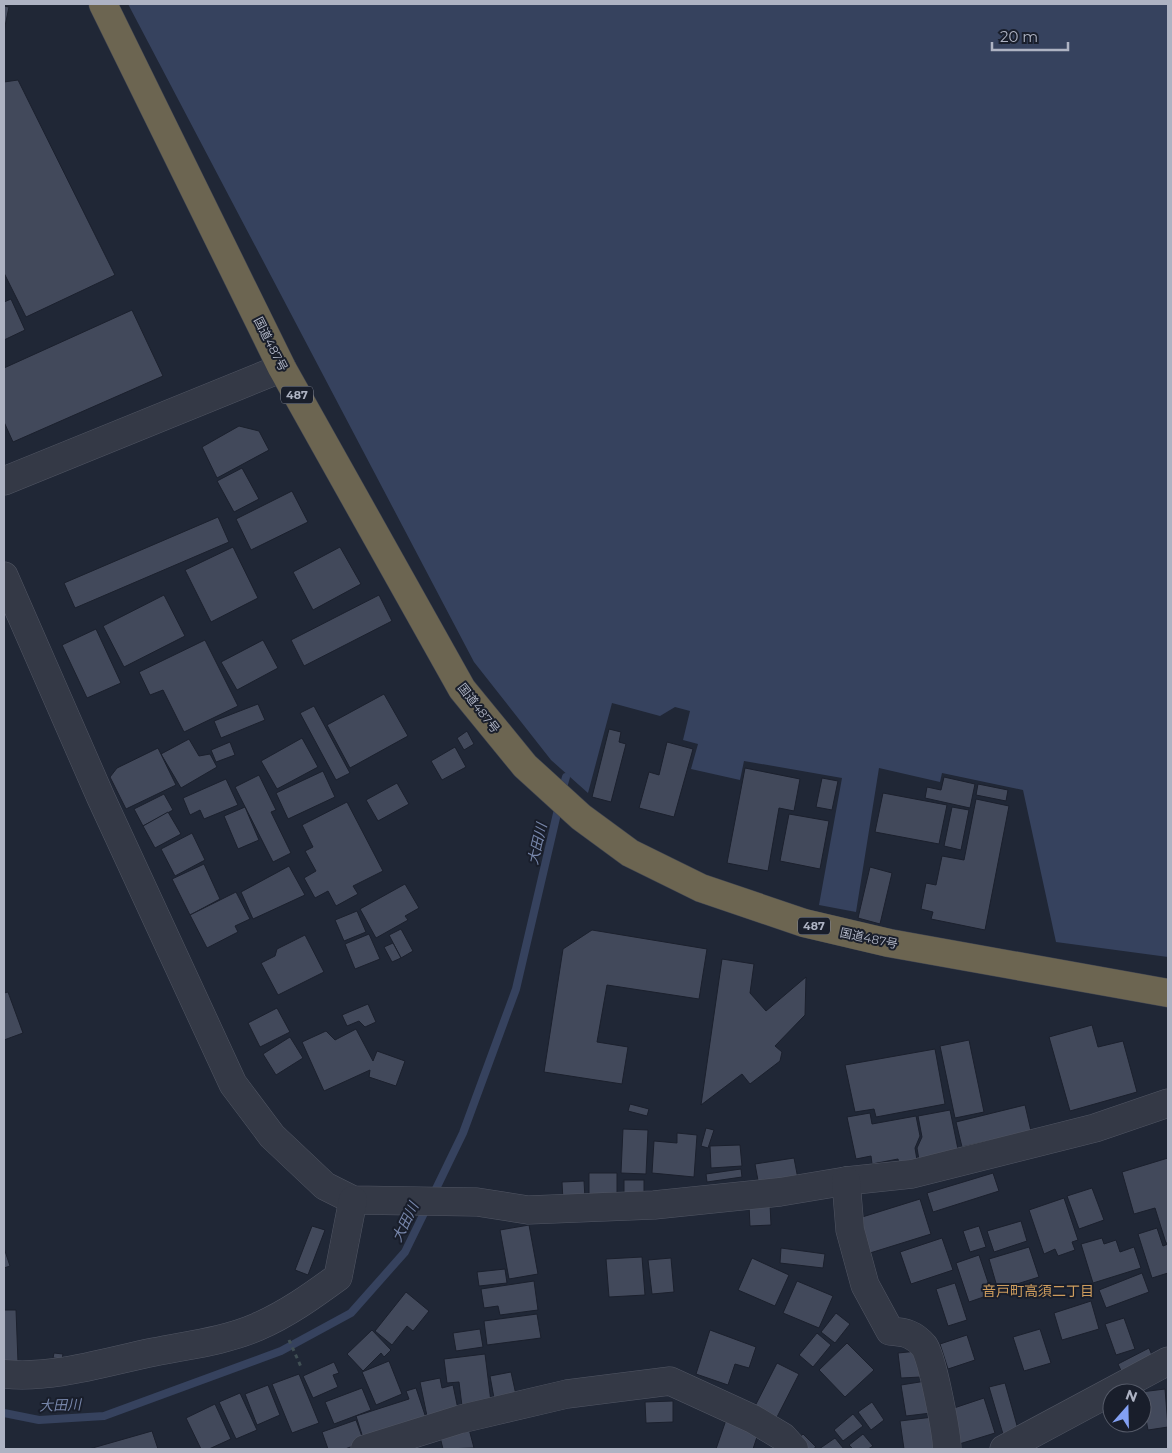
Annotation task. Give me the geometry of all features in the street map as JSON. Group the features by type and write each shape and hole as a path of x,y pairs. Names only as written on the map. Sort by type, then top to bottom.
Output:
{"highway":[{"name":"国道487号","path":"103,4 282,368 462,689 525,766 581,818 630,853 700,888 804,923 889,943 1168,993"}],"street":[{"path":"4,481 282,368"},
{"path":"4,576 101,798 233,1084 278,1142 325,1186 353,1200 477,1202 528,1210 654,1205 780,1192 846,1181 912,1174 1095,1128 1168,1103"},
{"path":"846,1181 850,1230 865,1285 890,1331 910,1333 926,1347 939,1400 947,1449"},
{"path":"4,1374 19,1376 71,1370 217,1340 255,1328 285,1313 338,1277 353,1200"},
{"path":"1004,1449 1168,1361"},
{"path":"365,1449 461,1419 567,1394 670,1381 753,1419 783,1437 794,1449"}],"water":[{"path":"128,4 1168,4 1168,957 1056,942 1023,790 942,773 940,782 879,768 856,912 819,905 842,778 744,761 740,780 691,769 698,744 683,740 690,711 675,707 660,716 612,703 588,793 551,760 474,662"}],"building":[{"path":"4,6 9,7 4,31"},
{"path":"18,80 115,275 26,317 4,273 4,82"},
{"path":"11,299 25,330 4,340 4,302"},
{"path":"132,310 163,376 13,442 4,422 4,368"},
{"path":"239,426 259,431 269,450 217,478 202,447"},
{"path":"242,468 259,499 234,512 217,481"},
{"path":"292,491 308,522 251,550 236,519"},
{"path":"218,517 229,542 75,608 64,583"},
{"path":"233,547 258,598 211,622 185,570"},
{"path":"340,547 361,584 313,610 293,572"},
{"path":"164,595 185,636 124,667 103,626"},
{"path":"379,595 392,621 304,666 291,640"},
{"path":"96,629 121,683 87,698 62,645"},
{"path":"205,640 238,706 184,732 163,690 150,695 139,672"},
{"path":"263,640 278,668 237,690 221,662"},
{"path":"384,694 408,736 350,768 327,725"},
{"path":"258,704 265,720 221,738 214,721"},
{"path":"314,706 350,773 336,780 300,713"},
{"path":"609,729 621,732 619,742 626,744 611,802 592,797"},
{"path":"467,731 474,744 464,750 457,738"},
{"path":"302,738 318,767 277,789 261,761"},
{"path":"189,739 199,756 210,754 217,767 181,788 161,754"},
{"path":"230,742 235,755 216,762 211,750"},
{"path":"667,742 693,749 674,817 639,808 649,772 659,775"},
{"path":"455,747 466,767 442,780 431,761"},
{"path":"158,748 176,785 126,809 110,777 117,768"},
{"path":"745,768 800,779 794,811 779,808 768,871 727,863"},
{"path":"323,771 335,797 288,819 276,793"},
{"path":"259,775 276,810 271,812 291,853 273,862 235,787"},
{"path":"944,777 975,784 970,808 925,798 927,787 941,790"},
{"path":"822,778 838,781 832,810 816,807"},
{"path":"226,779 238,805 204,819 200,810 190,815 183,798"},
{"path":"397,783 409,804 378,821 366,800"},
{"path":"978,784 1008,790 1006,801 976,795"},
{"path":"883,793 947,805 939,844 875,832"},
{"path":"164,794 173,810 143,826 134,809"},
{"path":"976,799 1009,806 985,930 931,919 933,912 921,909 926,883 936,885 942,856 964,860"},
{"path":"347,802 383,871 353,886 358,894 336,906 328,891 315,898 304,878 316,871 305,851 313,847 302,825"},
{"path":"245,807 259,840 238,849 224,816"},
{"path":"952,807 969,810 961,850 944,846"},
{"path":"168,812 181,834 155,848 143,826"},
{"path":"789,814 829,821 820,869 780,861"},
{"path":"192,833 205,860 175,876 161,849"},
{"path":"204,864 220,899 190,915 172,879"},
{"path":"289,866 305,895 253,919 241,892"},
{"path":"870,867 892,873 880,924 858,918"},
{"path":"405,884 419,908 405,916 408,920 376,938 360,909"},
{"path":"236,892 250,919 235,926 238,932 207,948 190,915"},
{"path":"357,911 366,932 344,941 335,920"},
{"path":"401,929 413,951 401,958 389,935"},
{"path":"592,930 707,949 699,999 607,985 597,1042 628,1047 622,1084 544,1072 563,949"},
{"path":"369,934 380,959 355,969 345,944"},
{"path":"305,935 324,972 278,995 261,963 275,956 277,949"},
{"path":"393,943 401,958 392,962 384,947"},
{"path":"722,959 754,964 750,993 766,1011 806,977 805,1015 775,1046 782,1052 780,1061 750,1084 742,1074 701,1105"},
{"path":"8,992 23,1033 4,1040 4,993"},
{"path":"368,1004 376,1022 365,1027 359,1021 347,1026 342,1015"},
{"path":"277,1008 290,1032 260,1047 248,1023"},
{"path":"1092,1025 1098,1047 1123,1041 1137,1092 1070,1111 1049,1037"},
{"path":"356,1029 373,1061 377,1051 405,1061 396,1086 369,1077 370,1070 324,1091 302,1042 326,1031 335,1040"},
{"path":"290,1037 303,1058 276,1075 263,1054"},
{"path":"969,1040 984,1112 955,1118 940,1046"},
{"path":"935,1049 945,1104 876,1117 874,1109 855,1112 845,1065"},
{"path":"630,1104 649,1109 647,1116 628,1111"},
{"path":"1025,1105 1031,1131 962,1147 956,1122"},
{"path":"950,1110 960,1159 920,1166 917,1148 922,1137 918,1116"},
{"path":"870,1113 872,1124 916,1116 920,1136 915,1148 918,1166 900,1169 898,1159 872,1164 871,1156 856,1159 847,1117"},
{"path":"706,1128 714,1130 708,1148 701,1146"},
{"path":"623,1129 648,1130 646,1174 621,1173"},
{"path":"677,1133 697,1135 694,1177 652,1173 654,1141 677,1143"},
{"path":"740,1145 742,1166 711,1168 710,1146"},
{"path":"794,1158 798,1179 759,1186 755,1164"},
{"path":"1168,1158 1168,1243 1166,1243 1155,1208 1134,1214 1122,1172"},
{"path":"741,1169 742,1177 707,1182 706,1174"},
{"path":"589,1173 617,1173 617,1196 589,1197"},
{"path":"993,1173 999,1191 933,1212 927,1193"},
{"path":"624,1180 644,1180 644,1197 624,1197"},
{"path":"584,1181 585,1199 563,1201 562,1182"},
{"path":"1092,1188 1104,1220 1079,1229 1067,1196"},
{"path":"1064,1198 1078,1240 1072,1242 1075,1250 1058,1256 1055,1249 1044,1254 1029,1210"},
{"path":"920,1199 931,1234 870,1253 859,1218"},
{"path":"770,1204 771,1225 750,1226 749,1205"},
{"path":"1021,1221 1027,1241 994,1252 987,1231"},
{"path":"529,1225 538,1274 509,1279 500,1230"},
{"path":"312,1226 325,1230 308,1275 295,1270"},
{"path":"979,1226 986,1247 970,1252 963,1231"},
{"path":"1157,1228 1163,1246 1168,1244 1168,1273 1152,1278 1138,1234"},
{"path":"942,1238 953,1270 911,1284 900,1252"},
{"path":"1102,1238 1104,1244 1116,1240 1120,1252 1134,1247 1141,1268 1093,1283 1081,1244"},
{"path":"1029,1247 1039,1277 998,1290 989,1259"},
{"path":"4,1248 10,1266 4,1268"},
{"path":"781,1248 825,1254 823,1268 780,1263"},
{"path":"979,1255 992,1294 969,1302 956,1263"},
{"path":"642,1257 645,1295 609,1297 606,1259"},
{"path":"671,1258 674,1292 652,1294 648,1260"},
{"path":"752,1258 789,1275 775,1306 738,1290"},
{"path":"505,1269 507,1283 479,1286 477,1272"},
{"path":"1142,1273 1149,1292 1106,1308 1099,1290"},
{"path":"534,1281 538,1310 500,1315 498,1306 484,1308 481,1289"},
{"path":"797,1281 833,1296 819,1328 783,1313"},
{"path":"955,1283 967,1320 948,1326 936,1289"},
{"path":"406,1292 429,1311 413,1331 407,1326 392,1345 375,1331"},
{"path":"1091,1301 1099,1329 1062,1340 1054,1313"},
{"path":"4,1310 16,1310 18,1362 4,1363"},
{"path":"836,1313 850,1324 835,1343 821,1332"},
{"path":"537,1314 541,1338 487,1345 484,1321"},
{"path":"1124,1318 1135,1349 1116,1355 1105,1324"},
{"path":"480,1329 483,1347 456,1351 453,1333"},
{"path":"1040,1329 1051,1363 1024,1371 1013,1337"},
{"path":"372,1330 391,1350 384,1357 381,1353 363,1371 347,1354"},
{"path":"710,1330 756,1347 749,1368 735,1364 728,1385 696,1374"},
{"path":"817,1333 831,1345 813,1367 799,1355"},
{"path":"967,1335 975,1360 948,1369 940,1344"},
{"path":"847,1343 874,1370 845,1397 819,1370"},
{"path":"1149,1348 1154,1360 1123,1375 1118,1364"},
{"path":"918,1351 921,1377 901,1378 898,1353"},
{"path":"54,1353 63,1354 62,1359 53,1358"},
{"path":"485,1354 492,1410 463,1414 459,1382 447,1383 444,1359"},
{"path":"389,1361 402,1394 376,1405 362,1372"},
{"path":"334,1362 339,1373 333,1375 338,1387 313,1398 303,1376"},
{"path":"777,1363 799,1374 775,1421 753,1410"},
{"path":"511,1372 518,1404 496,1409 490,1376"},
{"path":"299,1374 319,1423 292,1433 272,1384"},
{"path":"440,1378 442,1388 453,1385 459,1414 428,1421 420,1382"},
{"path":"926,1381 931,1413 906,1416 901,1385"},
{"path":"1005,1383 1018,1429 1003,1434 989,1387"},
{"path":"268,1385 280,1415 257,1425 245,1394"},
{"path":"362,1388 371,1410 334,1424 325,1402"},
{"path":"416,1388 428,1424 365,1444 356,1416 409,1399 406,1391"},
{"path":"1165,1389 1168,1427 1152,1429 1152,1391"},
{"path":"240,1393 257,1430 236,1439 219,1402"},
{"path":"984,1398 995,1433 956,1445 945,1411"},
{"path":"673,1401 673,1422 646,1423 645,1402"},
{"path":"872,1402 884,1420 871,1430 858,1412"},
{"path":"215,1404 231,1439 209,1449 201,1449 186,1418"},
{"path":"853,1414 863,1426 843,1441 834,1430"},
{"path":"933,1417 938,1449 904,1449 900,1421"},
{"path":"356,1420 364,1442 345,1449 328,1449 322,1432"},
{"path":"726,1420 759,1431 753,1449 716,1449"},
{"path":"469,1429 474,1448 443,1449 440,1437"},
{"path":"152,1431 158,1449 89,1449"},
{"path":"803,1434 816,1447 813,1449 802,1449 795,1442"},
{"path":"863,1434 873,1446 868,1449 853,1449 849,1445"},
{"path":"835,1438 844,1449 819,1449"}],"waterway":[{"name":"大田川","path":"562,791 566,777"},
{"name":"大田川","path":"432,1197 463,1133 516,989 559,805"},
{"name":"大田川","path":"4,1413 39,1420 104,1416 281,1351 351,1313 405,1252 427,1207"}],"district":[{"name":"音戸町高須二丁目","path":"1038,1291"}]}
